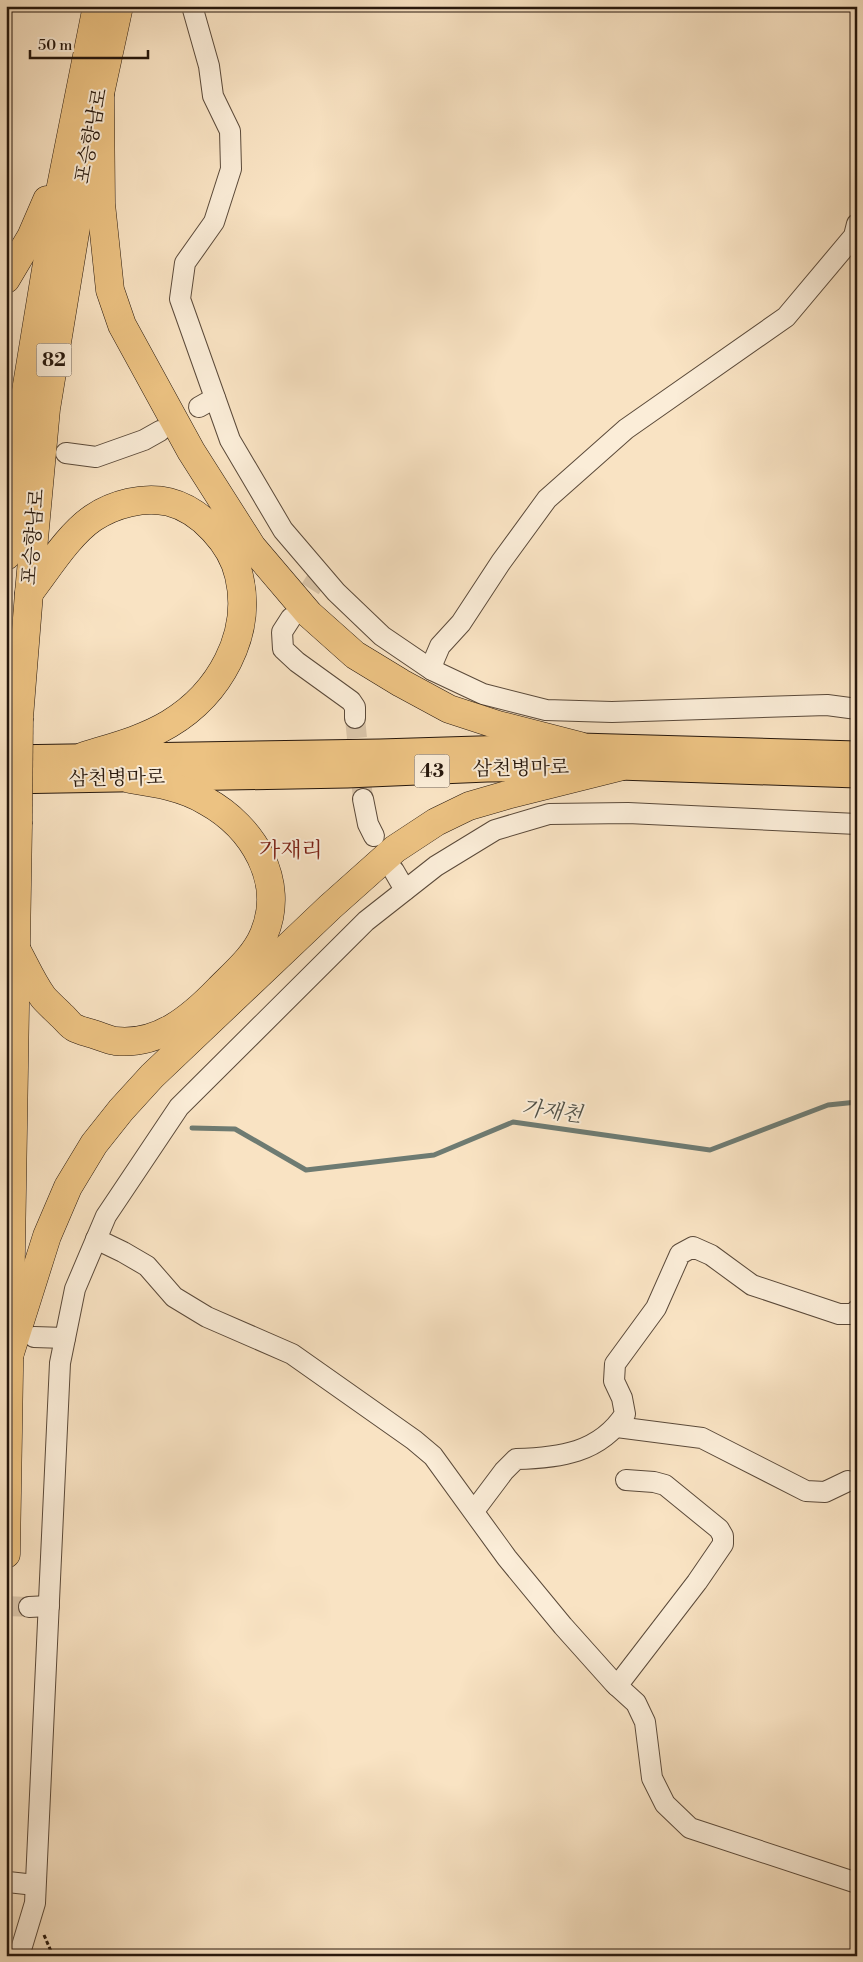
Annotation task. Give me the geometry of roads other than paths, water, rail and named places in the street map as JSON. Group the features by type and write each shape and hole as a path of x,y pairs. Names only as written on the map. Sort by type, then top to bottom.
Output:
{"highway":[{"name":"포승향남로","path":"6,556 24,403 54,221 97,6"},
{"name":"포승향남로","path":"6,1554 20,718 29,593 46,409 79,200 119,6"},
{"path":"100,94 101,204 110,290 122,326 191,451 252,547 309,614 355,655 401,684 449,709 498,725 580,746"},
{"path":"6,279 31,237 66,158"},
{"path":"29,593 72,538 92,518 117,506 142,500 169,502 195,514 213,529 228,548 239,575 243,601 240,629 224,670 211,688 194,705 170,723 138,740 84,756"},
{"path":"10,1353 47,1236 68,1187 94,1144 121,1110 152,1076 330,907 395,849 436,822 469,806 619,768"},
{"path":"15,946 43,997 74,1028 114,1041 140,1040 165,1032 180,1024 195,1013 250,958 264,934 270,913 272,893 262,856 246,834 226,814 206,800 168,785 130,779"}],"main road":[{"name":"삼천병마로","path":"6,758 380,752 580,746 857,754"},
{"name":"삼천병마로","path":"6,781 347,775 487,769 619,768 857,775"}],"street":[{"path":"192,6 209,66 213,96 230,131 231,169 214,222 185,263 180,299 207,403 283,530 318,577 382,636 432,670 483,694 546,710 612,712 827,705 857,708"},
{"path":"432,670 440,646 461,623 501,562 547,499 626,429 786,317 854,236 857,224"},
{"path":"66,453 96,457 144,440 160,431"},
{"path":"291,618 282,632 283,649 297,662 351,700 355,707 356,718"},
{"path":"363,799 368,824 374,836"},
{"path":"19,1956 35,1903 60,1363 74,1289 106,1216 180,1107 366,921 436,866 495,830 549,814 628,813 857,824"},
{"path":"394,871 405,890"},
{"path":"96,1240 123,1252 147,1266 174,1297 207,1317 292,1354 414,1440 433,1456 507,1558 563,1626 617,1686 636,1703 645,1722 652,1778 665,1804 690,1828 857,1883"},
{"path":"474,1511 504,1471 516,1459 569,1454 593,1444 617,1427 625,1414 622,1398 614,1381 615,1364 656,1308 680,1254 693,1247 711,1255 752,1285 839,1314 853,1314 857,1310"},
{"path":"34,1336 65,1338"},
{"path":"617,1427 702,1438 806,1491 825,1492 848,1481"},
{"path":"617,1686 697,1582 723,1544 723,1536 719,1529 665,1485 654,1482 626,1480"},
{"path":"29,1607 49,1606"},
{"path":"8,1882 35,1885"}],"waterway":[{"name":"가재천","path":"192,1128 235,1129 306,1170 434,1155 513,1122 710,1150 828,1105 857,1102"}],"tunnel":[{"path":"294,614 316,580"},
{"path":"355,718 363,799"},
{"path":"6,1606 29,1607"}],"district":[{"name":"가재리","path":"291,850"}]}
